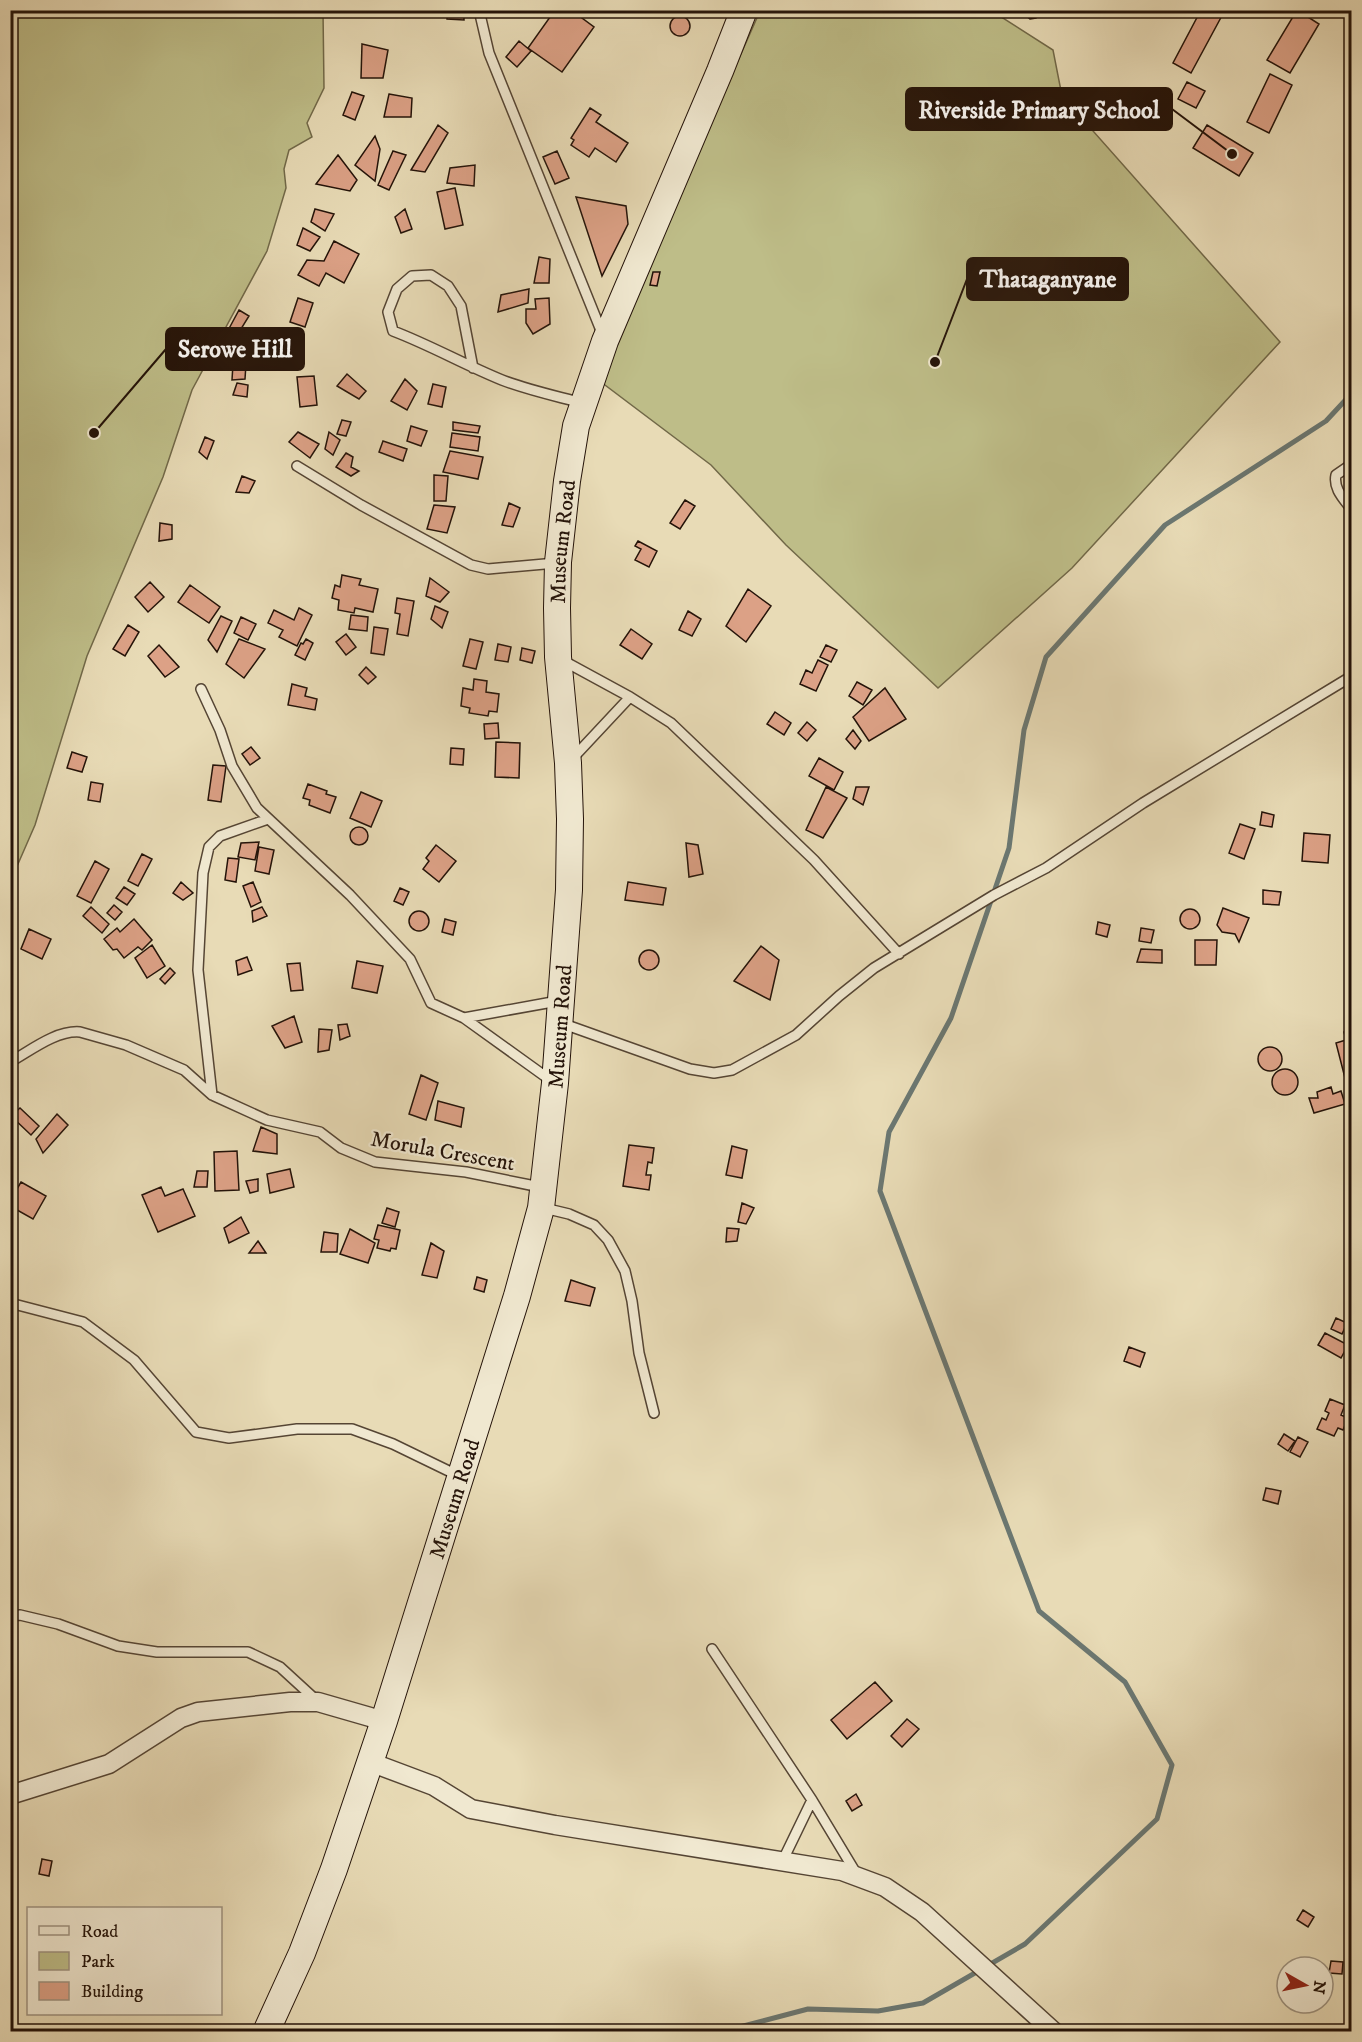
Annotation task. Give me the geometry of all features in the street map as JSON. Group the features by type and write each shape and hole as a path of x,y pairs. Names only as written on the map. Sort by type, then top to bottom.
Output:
{"street":[{"name":"Museum Road","path":"266,2031 302,1953 334,1869 384,1721 517,1296 543,1198 555,1083 569,890 570,819 568,763 558,657 558,562 576,426 605,340 744,10"},
{"path":"10,1796 109,1764 181,1718 198,1712 290,1702 318,1702 384,1721"},
{"path":"370,1762 434,1786 471,1809 857,1875 885,1887 922,1912 1054,2031"}],"lane":[{"path":"479,10 489,53 605,340"},
{"path":"473,368 461,306 455,296 448,286 431,274 412,276 397,290 388,312 393,331 418,340 473,368 504,381 582,403"},
{"path":"1352,464 1336,475 1334,482 1352,510"},
{"path":"297,466 471,565 488,569 558,562"},
{"path":"558,657 671,723 814,860 898,954"},
{"path":"464,1018 560,1011 690,1069 714,1072 732,1070 796,1035 874,968 994,895 1046,868 1143,803 1352,676"},
{"path":"201,688 220,730 232,766 257,808 350,895 410,959 431,1004 464,1018 555,1083"},
{"path":"568,763 630,697"},
{"path":"212,1095 198,970 203,873 209,847 220,836 268,819"},
{"name":"Morula Crescent","path":"10,1062 50,1040 73,1032 80,1032 126,1045 184,1070 212,1095 267,1120 320,1132 341,1148 375,1162 466,1172 543,1198 569,1214 594,1225 608,1240 624,1271 632,1301 639,1353 654,1413"},
{"path":"10,1304 83,1323 134,1360 196,1432 229,1438 297,1429 352,1429 393,1444 461,1477"},
{"path":"10,1616 58,1624 118,1646 157,1652 248,1652 280,1667 318,1702"},
{"path":"712,1649 812,1800 857,1875"},
{"path":"782,1862 812,1800"}],"green space":[{"path":"11,10 323,11 324,88 307,123 312,137 289,150 284,169 286,188 267,251 192,390 163,477 87,656 35,825 11,880"},
{"path":"760,11 992,11 1053,50 1062,96 1280,342 1072,568 938,688 786,545 711,465 601,382 632,300"}],"building":[{"path":"447,10 464,10 464,20 447,19"},
{"path":"555,10 571,10 594,27 562,72 528,48"},
{"path":"1022,10 1041,11 1036,18 1030,19"},
{"path":"1201,10 1225,10 1191,73 1173,63"},
{"path":"1297,10 1319,24 1290,73 1267,60"},
{"path":"680,16 687,19 690,26 687,33 680,36 673,33 670,26 673,19"},
{"path":"519,41 531,51 517,67 506,57"},
{"path":"362,44 388,50 383,78 361,78"},
{"path":"1270,74 1292,85 1269,133 1247,122"},
{"path":"1187,82 1205,91 1196,108 1178,99"},
{"path":"352,92 364,96 355,120 343,115"},
{"path":"389,94 412,98 411,117 384,117"},
{"path":"590,108 601,115 596,122 628,143 616,162 595,148 589,157 571,145 574,140 571,138"},
{"path":"438,125 448,133 425,172 411,170"},
{"path":"1207,125 1253,153 1239,176 1193,148"},
{"path":"375,136 380,149 375,181 355,165"},
{"path":"393,151 406,155 389,190 378,185"},
{"path":"557,151 569,178 555,184 543,157"},
{"path":"338,155 357,180 350,191 316,184"},
{"path":"475,165 474,186 447,183 450,168"},
{"path":"455,188 463,225 445,229 437,192"},
{"path":"576,197 626,206 628,224 602,276"},
{"path":"315,209 334,214 325,231 311,222"},
{"path":"405,209 412,229 401,233 395,217"},
{"path":"303,228 320,237 310,251 297,245"},
{"path":"334,241 359,254 344,283 326,273 319,286 298,275 307,260 324,261"},
{"path":"539,257 550,259 549,283 534,283"},
{"path":"653,272 660,272 657,286 650,285"},
{"path":"529,289 528,303 498,312 501,295"},
{"path":"298,298 313,303 305,327 290,322"},
{"path":"549,298 550,324 533,334 526,323 526,309 536,309 535,299"},
{"path":"239,310 249,316 233,342 225,336"},
{"path":"233,364 246,364 245,379 232,380"},
{"path":"347,374 366,391 359,399 337,386"},
{"path":"314,376 317,405 300,407 297,377"},
{"path":"405,379 417,391 407,410 391,401"},
{"path":"237,383 248,385 247,397 233,395"},
{"path":"433,384 446,387 442,407 428,404"},
{"path":"342,420 351,422 346,436 337,434"},
{"path":"453,422 480,426 478,433 453,430"},
{"path":"411,426 427,431 421,446 407,441"},
{"path":"298,432 319,444 310,458 289,442"},
{"path":"329,432 340,440 333,455 325,449"},
{"path":"452,433 480,437 478,451 450,447"},
{"path":"205,437 214,441 207,459 199,452"},
{"path":"383,441 407,449 403,461 379,452"},
{"path":"450,451 483,457 478,479 443,472"},
{"path":"346,453 353,457 351,467 359,471 351,476 336,467"},
{"path":"434,475 448,476 446,501 434,501"},
{"path":"242,476 255,481 249,493 236,492"},
{"path":"685,500 695,506 680,529 670,523"},
{"path":"509,503 520,508 513,527 502,525"},
{"path":"434,505 455,507 447,533 427,529"},
{"path":"160,523 172,525 172,539 159,541"},
{"path":"638,541 657,551 649,567 635,560 641,549 635,546"},
{"path":"342,575 361,579 359,585 378,589 373,612 355,608 354,613 338,610 339,600 332,598 335,585 340,587"},
{"path":"430,578 449,592 440,602 426,596"},
{"path":"150,582 164,597 148,612 135,597"},
{"path":"190,585 220,607 209,623 178,602"},
{"path":"748,589 771,606 746,642 726,626"},
{"path":"397,598 414,601 408,636 397,634 400,614 395,613"},
{"path":"435,606 448,612 442,628 431,619"},
{"path":"299,608 312,615 297,646 279,637 283,630 268,623 274,610 294,620"},
{"path":"688,611 701,619 692,636 679,630"},
{"path":"351,615 368,617 367,631 349,629"},
{"path":"221,616 232,621 217,652 208,640"},
{"path":"241,617 256,624 248,640 234,633"},
{"path":"128,625 139,632 125,656 113,649"},
{"path":"374,627 388,629 384,655 371,653"},
{"path":"631,629 652,644 642,659 620,645"},
{"path":"346,634 356,647 346,655 336,642"},
{"path":"239,639 265,649 244,678 226,664"},
{"path":"306,639 313,643 305,660 295,655 301,643 303,644"},
{"path":"470,639 483,642 476,669 463,666"},
{"path":"498,644 511,647 508,662 495,660"},
{"path":"159,645 179,667 165,677 148,656"},
{"path":"826,645 837,650 831,662 820,657"},
{"path":"522,648 535,651 532,663 520,660"},
{"path":"818,660 828,665 816,691 800,684 806,670 812,673"},
{"path":"366,667 376,677 368,684 359,675"},
{"path":"474,679 487,681 486,692 499,694 497,712 489,711 488,716 469,713 470,708 461,706 463,688 473,690"},
{"path":"857,682 872,690 863,705 849,696"},
{"path":"292,684 307,688 305,696 317,699 315,710 288,705"},
{"path":"885,688 906,719 869,741 853,717"},
{"path":"775,712 791,723 784,735 767,724"},
{"path":"807,722 816,730 807,741 798,733"},
{"path":"498,723 499,738 485,739 484,724"},
{"path":"853,730 861,741 855,749 846,739"},
{"path":"496,742 520,743 519,778 495,777"},
{"path":"251,747 260,758 250,765 242,754"},
{"path":"451,748 464,749 463,765 450,764"},
{"path":"72,752 87,757 82,772 67,768"},
{"path":"819,758 843,772 834,790 809,776"},
{"path":"213,765 226,766 221,802 208,800"},
{"path":"91,782 103,784 100,802 88,800"},
{"path":"308,784 336,797 330,813 309,805 310,800 303,798"},
{"path":"826,787 847,798 823,838 806,830"},
{"path":"856,787 869,787 863,805 853,799"},
{"path":"361,792 382,801 371,827 350,818"},
{"path":"1262,812 1274,815 1272,827 1260,825"},
{"path":"1240,824 1255,829 1244,859 1229,853"},
{"path":"355,827 363,827 368,832 366,843 355,845 350,840 350,832"},
{"path":"1304,833 1330,835 1328,863 1302,861"},
{"path":"259,842 255,860 238,857 241,843"},
{"path":"686,843 698,845 703,874 689,877"},
{"path":"436,845 456,861 439,882 423,869 429,861 426,858"},
{"path":"259,847 274,850 269,874 255,871"},
{"path":"142,854 152,859 138,886 128,881"},
{"path":"228,858 239,859 236,882 225,880"},
{"path":"95,861 109,869 91,903 77,896"},
{"path":"181,882 193,893 183,900 173,893"},
{"path":"253,882 261,902 251,907 243,886"},
{"path":"628,882 666,888 663,905 625,900"},
{"path":"124,887 135,894 127,905 116,898"},
{"path":"400,888 409,892 403,905 394,901"},
{"path":"1263,890 1281,892 1279,905 1263,904"},
{"path":"114,905 122,912 115,920 107,913"},
{"path":"91,907 109,924 102,933 83,916"},
{"path":"262,907 267,916 253,922 252,911"},
{"path":"1223,908 1249,918 1239,942 1235,934 1222,932 1217,925"},
{"path":"1190,909 1197,912 1200,919 1197,926 1190,929 1183,926 1180,919 1183,912"},
{"path":"419,911 426,914 429,921 426,928 419,931 412,928 409,921 412,914"},
{"path":"134,919 152,940 142,950 138,947 124,958 104,939 117,928 120,932"},
{"path":"445,919 456,922 453,935 442,932"},
{"path":"1098,922 1110,925 1107,937 1096,934"},
{"path":"1141,928 1154,930 1151,943 1139,941"},
{"path":"29,929 51,939 42,959 21,949"},
{"path":"1195,940 1217,940 1216,965 1195,965"},
{"path":"152,945 165,966 147,978 135,958"},
{"path":"761,946 779,960 770,1000 734,981"},
{"path":"1141,949 1162,950 1162,963 1137,962"},
{"path":"649,950 656,953 659,960 656,967 649,970 642,967 639,960 642,953"},
{"path":"247,957 252,970 238,975 236,961"},
{"path":"357,961 383,966 377,993 352,988"},
{"path":"300,963 303,990 291,991 287,964"},
{"path":"170,968 175,973 165,984 160,979"},
{"path":"294,1016 302,1042 285,1048 272,1026"},
{"path":"347,1024 350,1036 340,1040 338,1025"},
{"path":"319,1029 332,1030 329,1050 318,1052"},
{"path":"1352,1030 1352,1076 1345,1078 1336,1043 1346,1040 1344,1032"},
{"path":"1270,1047 1279,1050 1282,1059 1279,1068 1270,1071 1261,1068 1258,1059 1261,1050"},
{"path":"1285,1069 1294,1073 1298,1082 1294,1091 1285,1095 1276,1091 1272,1082 1276,1073"},
{"path":"421,1075 438,1083 426,1120 409,1114"},
{"path":"1331,1087 1333,1094 1341,1091 1345,1104 1314,1113 1309,1098 1318,1098 1317,1092"},
{"path":"438,1101 464,1108 461,1127 435,1120"},
{"path":"20,1108 39,1126 31,1135 11,1116"},
{"path":"57,1114 68,1125 43,1153 36,1139"},
{"path":"261,1127 277,1134 277,1154 253,1151"},
{"path":"629,1145 654,1148 652,1163 648,1162 646,1175 651,1175 649,1190 623,1186"},
{"path":"732,1146 747,1150 742,1178 726,1175"},
{"path":"237,1151 239,1190 215,1191 214,1152"},
{"path":"290,1169 294,1187 270,1193 267,1174"},
{"path":"197,1171 208,1171 207,1187 194,1187"},
{"path":"258,1179 258,1191 250,1193 246,1181"},
{"path":"21,1182 46,1196 33,1219 10,1206 10,1201"},
{"path":"161,1187 165,1196 183,1189 195,1216 158,1232 142,1195"},
{"path":"742,1203 754,1208 746,1224 738,1222"},
{"path":"387,1208 399,1212 395,1227 382,1223"},
{"path":"241,1217 249,1233 229,1243 224,1228"},
{"path":"378,1225 400,1230 396,1249 391,1248 390,1251 377,1248 379,1240 374,1239"},
{"path":"727,1228 739,1229 737,1241 726,1242"},
{"path":"350,1229 375,1243 368,1263 340,1254"},
{"path":"324,1232 338,1234 337,1252 321,1252"},
{"path":"258,1241 266,1253 249,1253"},
{"path":"431,1243 444,1251 437,1278 422,1275"},
{"path":"477,1277 487,1280 484,1292 474,1289"},
{"path":"571,1280 595,1288 590,1306 565,1301"},
{"path":"1336,1318 1347,1323 1342,1334 1331,1329"},
{"path":"1325,1333 1348,1345 1341,1358 1318,1345"},
{"path":"1129,1347 1145,1353 1140,1367 1124,1361"},
{"path":"1330,1399 1345,1405 1341,1415 1348,1418 1343,1430 1338,1428 1334,1436 1317,1429 1322,1418 1326,1420 1329,1413 1325,1411"},
{"path":"1284,1434 1295,1441 1288,1451 1278,1444"},
{"path":"1298,1437 1308,1442 1300,1457 1290,1452"},
{"path":"1266,1488 1281,1491 1278,1504 1263,1500"},
{"path":"875,1682 892,1701 847,1739 831,1720"},
{"path":"907,1719 919,1729 902,1747 891,1736"},
{"path":"856,1794 862,1805 852,1811 846,1801"},
{"path":"42,1859 52,1861 49,1876 39,1874"},
{"path":"1303,1910 1314,1917 1308,1927 1297,1920"},
{"path":"1335,1961 1343,1962 1342,1974 1335,1973"}],"waterway":[{"path":"730,2032 732,2029 808,2009 878,2011 923,2003 1025,1944 1157,1819 1172,1765 1125,1682 1039,1611 880,1191 889,1132 951,1018 1009,848 1024,730 1046,657 1165,525 1326,421 1352,393"}],"place":[{"name":"Riverside Primary School","path":"1232,154"},
{"name":"Thataganyane","path":"935,362"},
{"name":"Serowe Hill","path":"94,433"}]}
